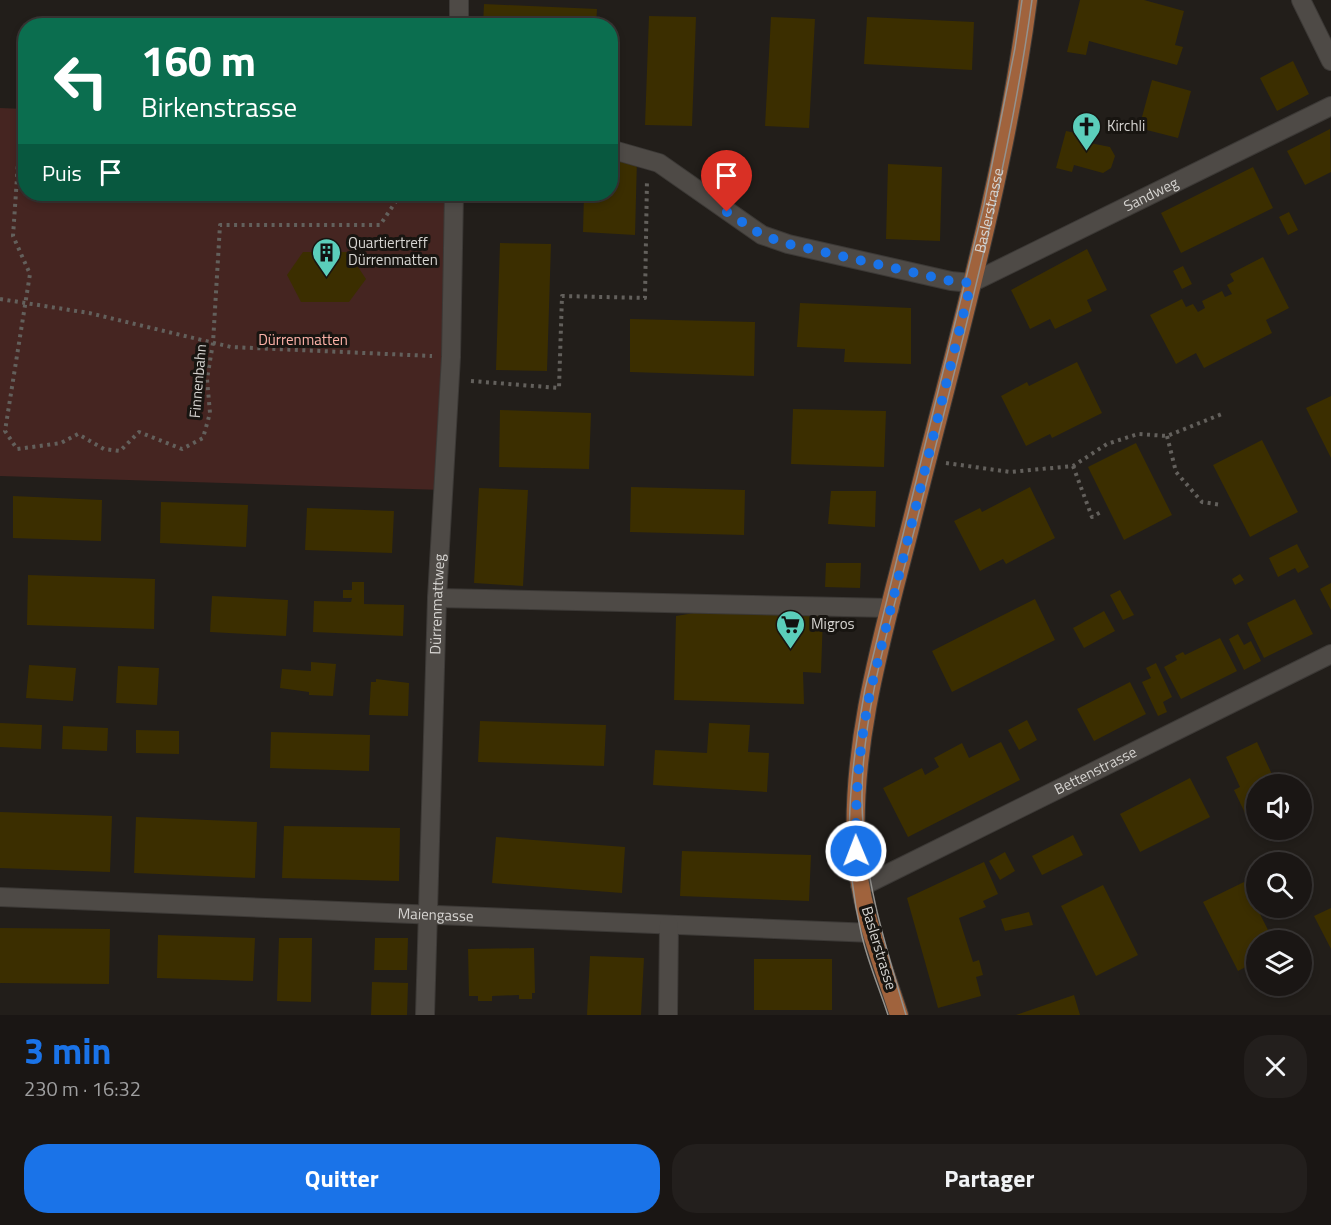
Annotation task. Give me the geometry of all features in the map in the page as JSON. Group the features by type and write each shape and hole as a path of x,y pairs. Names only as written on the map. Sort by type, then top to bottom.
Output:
{"main road":[{"name":"Baslerstrasse","path":"899,1015 860,885 856,851 855,801 859,751 890,608 971,283 1021,50 1028,0"}],"street":[{"path":"459,0 459,18"},
{"path":"1301,0 1331,61"},
{"name":"Sandweg","path":"971,283 1331,106"},
{"path":"618,151 659,163 762,235 788,244 939,279 971,283"},
{"name":"Dürrenmattweg","path":"425,1015 437,598 451,357 454,201"},
{"path":"437,598 503,604 635,610 890,608"},
{"name":"Bettenstrasse","path":"860,885 869,883 1331,654"},
{"name":"Maiengasse","path":"0,897 873,933"},
{"path":"668,1015 669,925"}],"path":[{"path":"449,379 559,388 562,296 645,298 647,159"},
{"name":"Finnenbahn","path":"18,169 14,236 30,274 5,431 17,449 61,443 78,434 104,449 120,451 139,432 182,449 203,438 210,413 207,379 213,343 220,225 380,225 396,201"},
{"path":"0,299 89,313 231,347 451,357"},
{"path":"927,461 1010,472 1073,466 1107,444 1138,434 1167,436 1222,414"},
{"path":"1167,436 1176,472 1202,502 1222,505"},
{"path":"1073,466 1092,517 1101,512"}],"green space":[{"name":"Dürrenmatten","path":"0,108 18,109 18,201 454,201 443,490 0,476"}],"building":[{"path":"1080,0 1144,0 1184,11 1175,45 1183,47 1177,65 1089,41 1086,55 1067,52"},
{"path":"484,4 597,9 596,18 483,18"},
{"path":"649,16 696,17 692,126 645,125"},
{"path":"771,17 815,19 809,128 765,126"},
{"path":"867,17 974,22 972,70 864,64"},
{"path":"18,42 18,97 16,97"},
{"path":"1293,61 1309,94 1277,111 1260,78"},
{"path":"1152,80 1191,91 1178,138 1139,128"},
{"path":"1330,129 1331,172 1305,185 1287,151"},
{"name":"Kirchli","path":"1066,131 1081,134 1080,141 1110,147 1115,156 1111,168 1103,173 1074,165 1072,172 1056,168"},
{"path":"618,159 637,159 635,235 583,232 584,201 618,201"},
{"path":"888,164 942,167 940,241 886,239"},
{"path":"1253,167 1273,208 1181,253 1161,213"},
{"path":"1289,212 1298,230 1288,235 1279,217"},
{"path":"500,243 551,244 547,371 496,370"},
{"path":"1087,249 1107,290 1087,300 1092,311 1055,329 1050,319 1030,329 1011,290"},
{"name":"Quartiertreff Dürrenmatten","path":"303,252 348,252 366,279 349,302 301,302 287,275"},
{"path":"1263,257 1289,308 1266,320 1272,333 1204,368 1196,353 1176,364 1150,315 1182,299 1186,307 1193,304 1198,312 1205,308 1202,301 1222,291 1225,297 1232,294 1227,285 1234,281 1230,274"},
{"path":"1183,266 1192,284 1182,289 1173,271"},
{"path":"800,303 911,308 911,364 844,362 845,349 797,347"},
{"path":"630,319 755,322 754,376 630,372"},
{"path":"1077,362 1102,413 1052,438 1050,434 1026,446 1001,396 1027,382 1029,386"},
{"path":"1331,396 1331,458 1306,408"},
{"path":"793,409 886,411 884,467 791,464"},
{"path":"500,410 591,413 589,469 499,467"},
{"path":"1262,440 1298,512 1250,537 1213,465"},
{"path":"1136,443 1172,515 1124,540 1088,467"},
{"path":"631,487 745,490 744,535 630,532"},
{"path":"1030,487 1055,538 1006,564 1003,559 980,571 954,521 980,508 982,512"},
{"path":"479,488 528,490 523,586 474,583"},
{"path":"831,491 876,491 875,527 828,524"},
{"path":"13,496 102,500 101,541 13,538"},
{"path":"161,502 248,505 246,547 160,543"},
{"path":"307,508 394,511 392,553 305,550"},
{"path":"1297,544 1309,567 1298,573 1295,568 1278,577 1269,558"},
{"path":"826,563 861,563 860,588 825,587"},
{"path":"1240,574 1244,580 1235,585 1232,579"},
{"path":"28,575 155,579 154,629 27,625"},
{"path":"352,582 364,582 364,604 404,605 403,636 313,632 314,601 351,602 352,598 343,598 343,590 352,590"},
{"path":"1331,583 1331,610 1320,589"},
{"path":"1120,590 1134,615 1123,620 1110,595"},
{"path":"212,596 288,600 286,636 210,632"},
{"path":"1035,599 1055,640 952,692 932,651"},
{"path":"1295,599 1313,634 1264,658 1247,623"},
{"path":"1104,611 1115,631 1084,648 1073,628"},
{"path":"694,613 823,616 821,673 803,672 804,704 674,700 676,616"},
{"path":"1238,634 1244,645 1251,641 1261,661 1244,670 1229,639"},
{"path":"1220,638 1237,671 1181,699 1164,667 1177,660 1175,656 1183,652 1185,655"},
{"path":"311,662 336,664 333,696 309,695 309,692 280,688 282,669 311,671"},
{"path":"1156,663 1172,697 1163,702 1167,712 1158,716 1142,682 1151,678 1146,668"},
{"path":"29,665 76,668 73,701 26,698"},
{"path":"118,666 159,668 157,705 116,703"},
{"path":"376,679 409,683 408,716 369,715 371,682 376,682"},
{"path":"1130,682 1146,714 1094,741 1077,709"},
{"path":"1027,720 1037,740 1019,750 1008,730"},
{"path":"480,721 606,725 604,766 478,762"},
{"path":"0,723 42,725 41,749 0,747"},
{"path":"709,723 750,725 748,752 769,753 767,792 653,785 655,750 707,753"},
{"path":"63,726 108,728 107,751 62,749"},
{"path":"136,730 179,731 179,754 136,753"},
{"path":"271,732 370,735 369,771 270,768"},
{"path":"1001,742 1020,780 908,837 883,788 922,768 925,775 939,767 934,758 962,743 969,758"},
{"path":"1257,742 1272,774 1246,774 1246,815 1234,790 1240,787 1226,757"},
{"path":"1190,778 1210,817 1140,852 1120,814"},
{"path":"0,812 112,816 110,872 0,868"},
{"path":"136,817 257,822 255,878 134,873"},
{"path":"284,826 400,828 399,881 282,878"},
{"path":"1073,835 1083,855 1042,875 1032,856"},
{"path":"496,837 625,847 622,893 492,883"},
{"path":"682,851 811,855 809,901 680,896"},
{"path":"1005,852 1015,871 1000,880 989,861"},
{"path":"984,862 998,894 983,901 986,907 959,918 973,962 979,960 983,975 976,977 981,996 938,1008 907,898"},
{"path":"1244,882 1246,918 1262,918 1268,930 1246,930 1246,967 1238,971 1203,902"},
{"path":"1103,885 1138,955 1096,976 1061,906"},
{"path":"1331,908 1331,949 1314,916"},
{"path":"1029,912 1033,925 1005,931 1001,919"},
{"path":"0,928 110,929 109,984 0,983"},
{"path":"158,935 255,938 253,981 157,978"},
{"path":"279,938 312,938 311,1002 277,1001"},
{"path":"375,938 408,938 407,970 374,970"},
{"path":"534,948 535,993 532,993 532,999 519,999 519,995 492,996 492,1001 478,1001 478,996 469,996 468,949"},
{"path":"590,956 644,958 641,1015 587,1015"},
{"path":"754,959 832,959 832,1010 754,1010"},
{"path":"372,982 408,983 407,1015 371,1015"},
{"path":"1074,995 1080,1015 1016,1015"}],"tram line":[{"path":"888,1015 866,953 851,870 850,810 855,750 865,689 984,205 1015,48 1022,0"},
{"path":"906,1015 876,909 866,856 862,801 867,731 880,659 982,262 1010,131 1032,0"}],"place":[{"name":"Kirchli","path":"1086,152"},
{"name":"Quartiertreff Dürrenmatten","path":"327,278"},
{"name":"Migros","path":"790,650"}],"route":[{"path":"727,212 762,235 788,244 951,281 971,283 870,693 859,751 855,801 856,851"}]}
